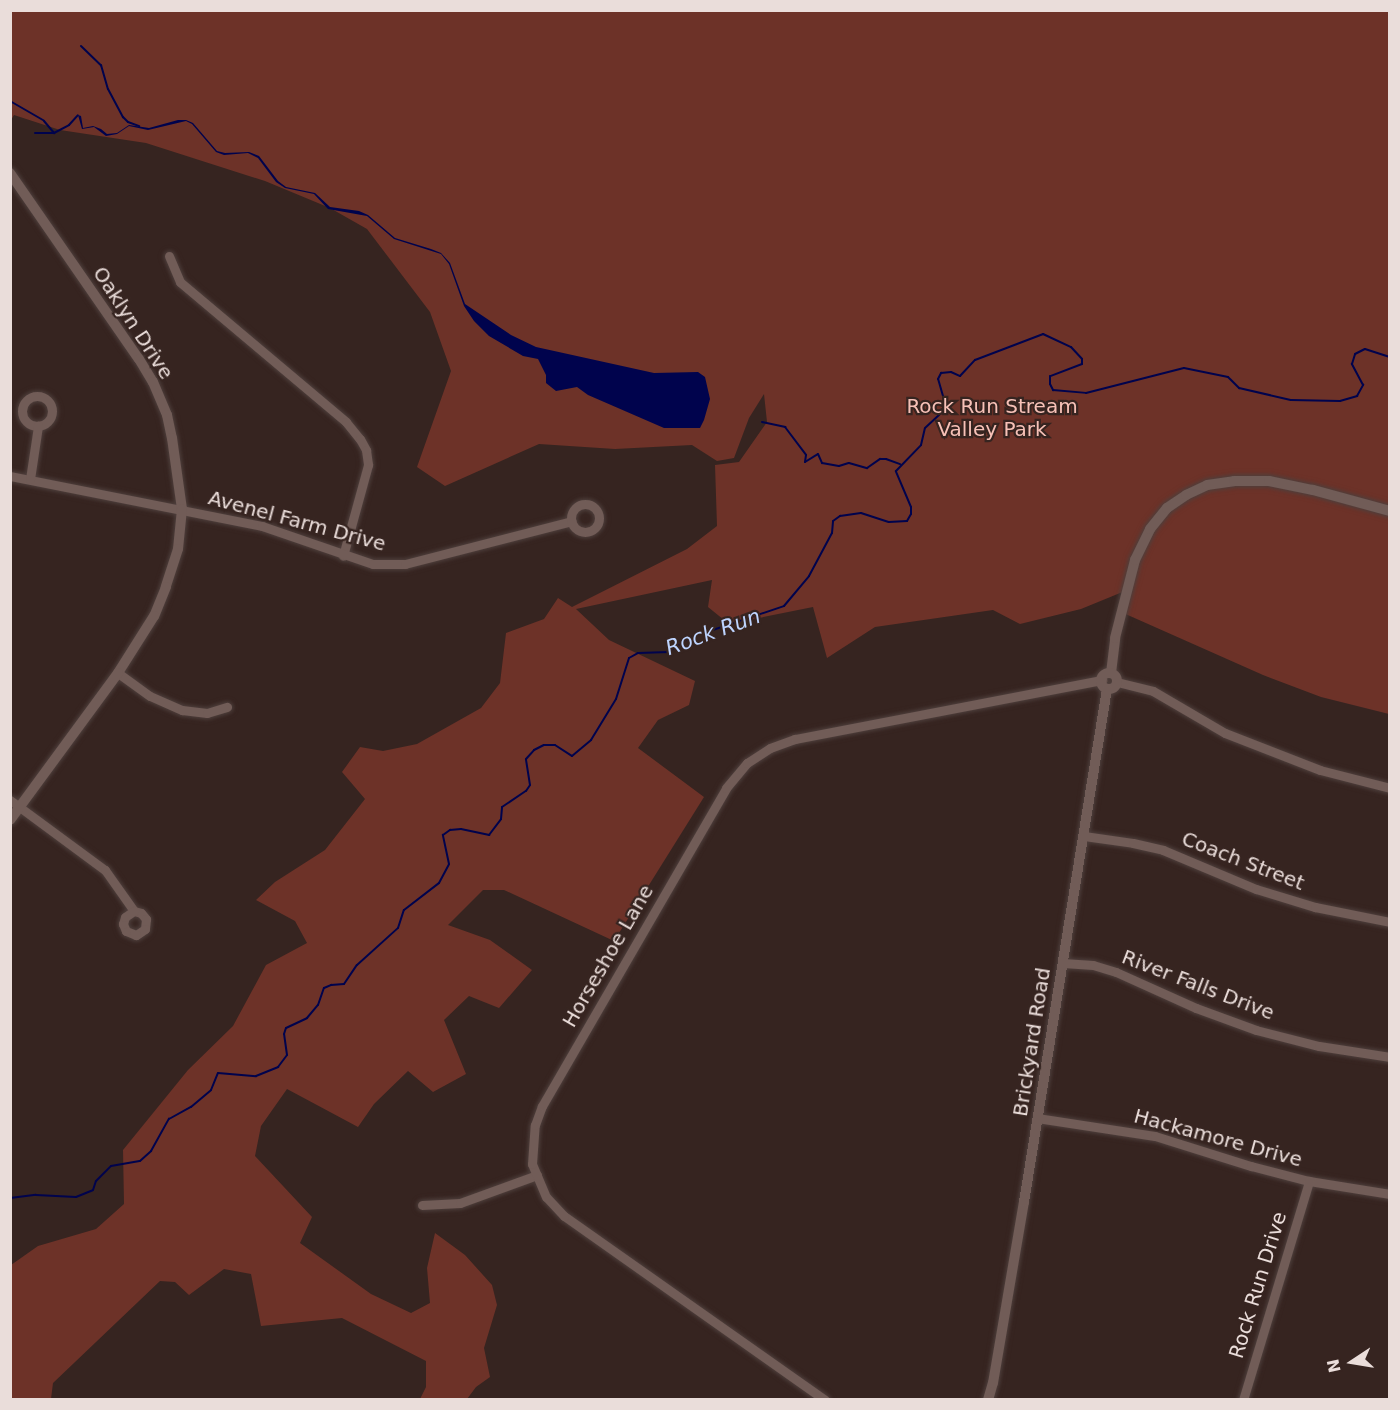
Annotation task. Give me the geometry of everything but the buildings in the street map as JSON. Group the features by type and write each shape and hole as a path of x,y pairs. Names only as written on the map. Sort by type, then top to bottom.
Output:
{"street":[{"name":"Oaklyn Drive","path":"10,173 153,382 169,423 182,493 178,549 154,616 118,673 15,803 10,820"},
{"path":"169,256 180,282 346,422 360,439 366,450 368,465 343,556"},
{"path":"30,479 38,426"},
{"name":"Avenel Farm Drive","path":"10,476 262,526 343,556 373,564 405,564 572,521"},
{"name":"Brickyard Road","path":"988,1400 993,1383 1119,621 1135,560 1150,528 1167,508 1207,485 1234,481 1269,481 1313,490 1389,511"},
{"path":"118,673 150,696 182,711 207,713 227,707"},
{"name":"Horseshoe Lane","path":"825,1400 564,1216 546,1197 532,1164 531,1147 534,1125 542,1106 726,788 747,763 770,748 795,739 1109,681 1153,690 1225,733 1320,770 1389,788"},
{"path":"15,803 105,870 134,911"},
{"name":"Coach Street","path":"1084,836 1163,850 1256,889 1315,907 1389,922"},
{"name":"River Falls Drive","path":"1063,963 1093,965 1116,972 1196,1008 1256,1030 1319,1046 1389,1057"},
{"name":"Hackamore Drive","path":"1037,1118 1155,1136 1251,1166 1309,1180 1389,1194"},
{"path":"422,1205 460,1203 537,1175"},
{"name":"Rock Run Drive","path":"1243,1400 1309,1180"}],"green space":[{"name":"Rock Run Stream Valley Park","path":"10,11 1389,11 1389,714 1321,697 1263,675 1121,612 1125,591 1081,609 1020,624 993,610 875,627 827,658 813,607 729,624 708,607 712,580 576,609 609,640 695,681 689,705 658,720 638,748 704,797 614,941 504,890 483,890 448,925 490,940 532,970 499,1008 469,996 444,1020 466,1074 433,1092 408,1071 374,1104 358,1127 287,1089 261,1126 255,1156 312,1217 300,1243 371,1294 411,1313 430,1303 427,1268 435,1233 465,1255 492,1285 497,1305 484,1348 490,1377 476,1387 467,1399 420,1399 426,1387 426,1361 342,1318 261,1326 251,1274 224,1269 189,1295 175,1282 160,1281 53,1383 51,1399 11,1399 11,1265 38,1246 96,1229 124,1204 123,1150 188,1070 233,1026 266,965 307,943 295,921 256,900 275,882 325,850 365,799 342,772 360,747 383,751 417,744 481,708 500,683 506,633 544,619 558,598 572,607 687,549 717,526 715,465 739,462 767,422 764,394 749,418 734,458 717,461 692,445 615,449 539,444 445,486 417,467 451,371 430,312 367,229 330,208 265,181 146,143 60,130 14,115 11,120"}],"shaded area":[{"path":"78,115 81,116 83,128 93,126 107,134 117,133 129,125 149,128 178,120 186,120 193,123 217,151 249,152 259,156 278,181 286,187 315,193 330,207 359,211 368,215 395,238 441,253 450,263 465,304 511,335 536,347 654,373 698,372 705,377 710,399 704,420 700,428 664,428 588,395 577,387 556,391 546,383 546,375 538,359 523,356 489,336 474,321 464,306 449,264 441,254 394,239 367,216 328,209 314,194 285,188 276,182 258,158 248,153 224,155 216,152 192,124 186,121 148,130 129,126 117,134 106,136 94,127 82,129"}],"waterway":[{"path":"81,46 101,65 108,89 123,117 128,122 139,126"},
{"path":"10,101 44,121 54,133 69,125 78,115"},
{"path":"35,133 53,133"},
{"name":"Rock Run","path":"10,1198 36,1195 76,1197 93,1190 96,1181 111,1166 140,1161 151,1151 169,1119 191,1107 211,1090 218,1073 256,1076 278,1067 287,1055 284,1034 286,1028 307,1018 318,1005 324,988 344,984 357,965 398,928 404,910 439,883 449,864 443,835 450,830 461,829 489,835 501,819 502,807 526,791 530,785 526,759 534,750 544,745 555,745 572,756 591,740 616,699 629,658 638,653 669,652 689,638 784,606 809,576 832,533 833,521 840,516 861,513 889,522 907,521 911,514 911,507 896,471 921,445 925,428 943,411 945,403 938,379 941,373 951,372 960,376 975,360 1043,334 1071,347 1082,359 1082,364 1050,376 1053,390 1086,393 1184,368 1228,377 1239,388 1291,400 1340,401 1357,396 1363,385 1352,364 1355,354 1365,349 1390,357"},
{"path":"762,422 785,427 806,455 805,462 818,454 822,463 839,466 849,463 867,468 880,459 900,464"}]}
